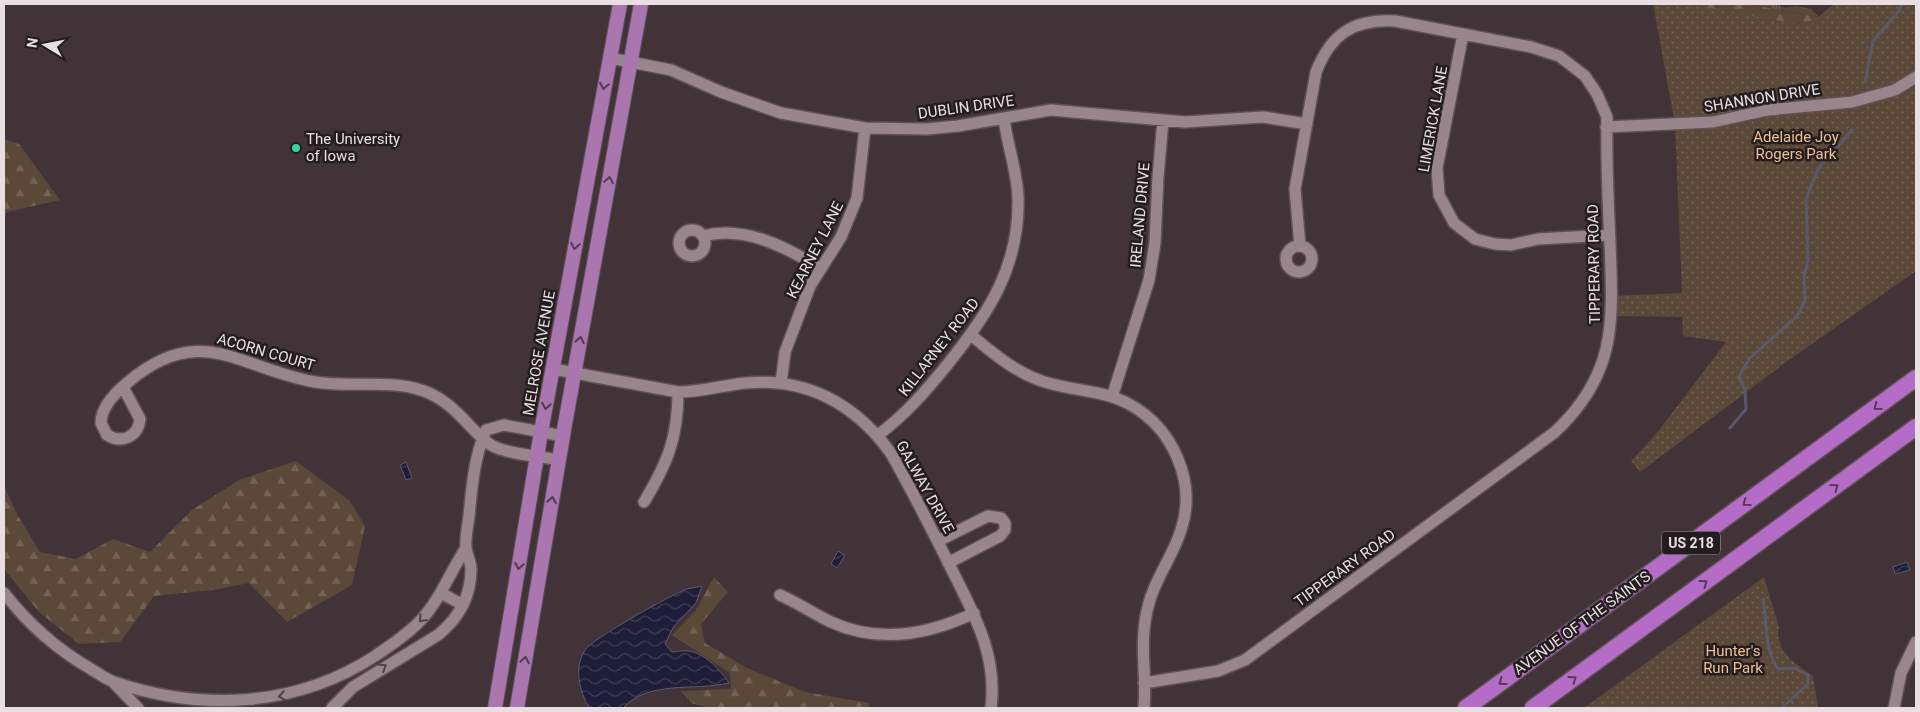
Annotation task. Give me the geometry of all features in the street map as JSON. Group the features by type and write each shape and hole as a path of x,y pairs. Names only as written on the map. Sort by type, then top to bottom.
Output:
{"highway":[{"name":"AVENUE OF THE SAINTS","path":"1466,708 1916,378"},
{"name":"US 218","path":"1534,708 1916,427"}],"main road":[{"name":"MELROSE AVENUE","path":"495,708 541,432 620,4"},
{"path":"516,708 641,4"}],"street":[{"name":"TIPPERARY ROAD","path":"1144,683 1218,670 1245,660 1547,438 1578,408 1596,379 1610,336 1612,316 1606,117 1593,87 1585,76 1568,61 1550,52 1531,47 1395,21 1376,20 1362,23 1347,31 1334,40 1323,55 1316,72 1295,189 1300,246"},
{"name":"LIMERICK LANE","path":"1463,34 1437,168 1439,195 1454,223 1475,239 1495,244 1511,245 1538,239 1609,235"},
{"name":"DUBLIN DRIVE","path":"610,58 671,70 749,103 781,113 865,128 927,129 1051,110 1195,122 1263,117 1307,124"},
{"name":"SHANNON DRIVE","path":"1606,127 1713,122 1768,110 1852,102 1895,90 1916,78"},
{"name":"KILLARNEY ROAD","path":"878,435 915,403 971,335 998,293 1007,270 1015,238 1018,197 1004,118"},
{"name":"IRELAND DRIVE","path":"1112,397 1149,280 1155,243 1163,120"},
{"name":"KEARNEY LANE","path":"781,383 785,352 810,286 841,237 857,198 865,128"},
{"path":"703,236 730,233 754,237 778,245 820,268"},
{"path":"971,335 1004,362 1035,379 1112,397 1143,413 1156,424 1174,450 1184,480 1186,497 1182,529 1156,581 1143,627 1144,708"},
{"name":"ACORN COURT","path":"123,387 141,371 165,359 193,352 221,353 315,382 395,386 421,390 449,404 482,439"},
{"name":"GALWAY DRIVE","path":"553,369 678,392 696,392 744,383 781,383 818,392 836,400 853,412 878,435 896,462 974,613 990,657 992,677 991,708"},
{"path":"644,502 660,475 674,443 677,424 678,392"},
{"path":"113,682 198,706 248,702 288,695 325,683 352,670 409,632 429,610 441,593 466,548 476,457 486,430 504,425 563,436"},
{"path":"482,439 496,448 559,460"},
{"path":"938,541 988,516 1001,518 1005,523 1005,530 1000,536 948,563"},
{"path":"332,708 341,696 360,682 438,635 450,625 463,605 469,590 472,567 466,548"},
{"path":"4,593 20,613 52,644 113,682 138,708"},
{"path":"441,593 463,605"},
{"path":"780,595 832,622 851,629 878,634 912,634 929,631 974,613"},
{"path":"1894,708 1901,673 1916,642"},
{"path":"352,670 360,682"}],"green space":[{"name":"Adelaide Joy Rogers Park","path":"1653,4 1688,4 1809,26 1834,4 1916,4 1916,271 1789,360 1640,472 1631,461 1656,434 1726,342 1683,336 1682,317 1612,316 1612,296 1682,293 1675,124"},
{"path":"1666,4 1747,4 1818,17 1834,4 1811,73"},
{"path":"1747,4 1775,4 1786,8 1796,6 1811,9 1819,17"},
{"path":"4,139 19,144 60,200 7,212 4,217"},
{"path":"296,461 350,501 365,526 352,585 287,622 249,583 213,590 154,596 120,642 79,644 39,612 4,569 4,486 17,514 40,552 76,559 113,539 150,552 192,510 239,480"},
{"path":"714,577 728,592 701,624 705,643 747,668 805,692 869,703 869,708 709,708 691,703 681,691 731,689 730,673 672,635 696,610"},
{"name":"Hunter's Run Park","path":"1764,577 1779,627 1778,636 1782,649 1791,660 1813,676 1818,707 1826,708 1584,708"}],"water":[{"path":"406,462 412,478 406,480 400,465"},
{"path":"838,551 845,555 837,568 831,564"},
{"path":"1907,562 1910,570 1895,574 1893,567"},
{"path":"702,586 696,603 674,626 665,644 672,652 686,651 700,655 717,668 729,683 673,688 645,693 633,699 623,708 589,708 579,680 579,665 585,650 616,627 650,608 687,589"}],"waterway":[{"path":"1865,82 1873,41 1899,11 1902,4"},
{"path":"1730,428 1746,409 1745,390 1739,377 1749,359 1797,316 1805,301 1804,277 1808,260 1806,199 1818,169 1852,130"},
{"path":"1763,599 1768,644 1778,669 1794,668 1808,675 1808,684 1782,708"}],"place":[{"name":"The University of Iowa","path":"296,148"}]}
